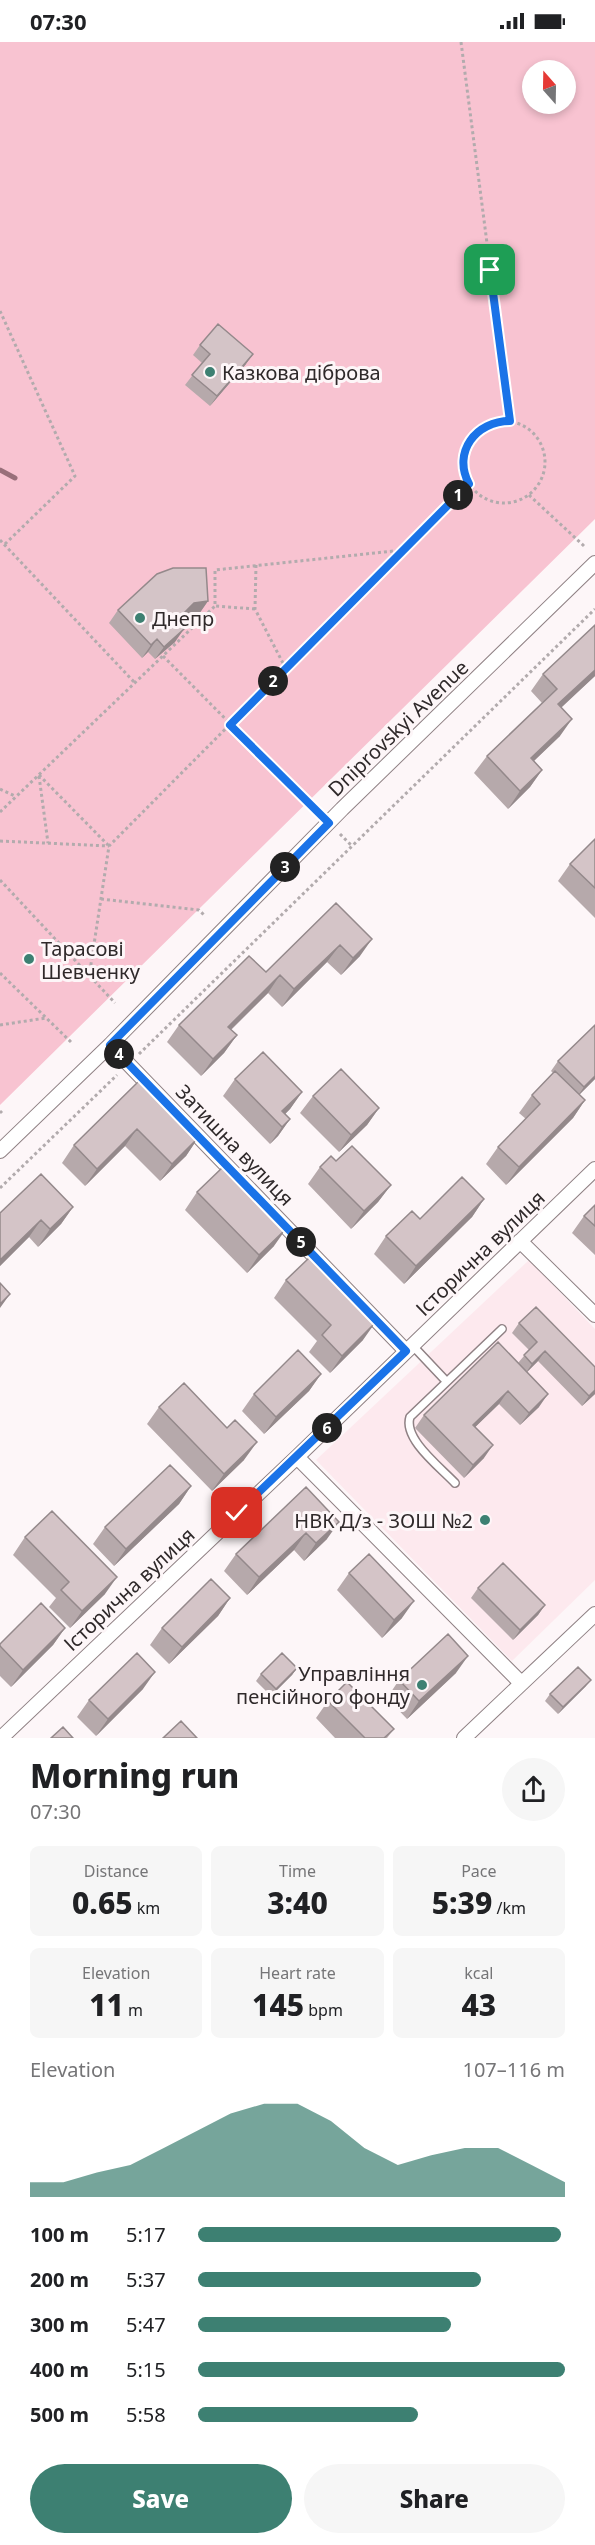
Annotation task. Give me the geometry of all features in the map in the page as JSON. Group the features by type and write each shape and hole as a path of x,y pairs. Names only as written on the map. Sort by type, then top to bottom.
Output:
{"street":[{"name":"Dniprovskyi Avenue","path":"0,1151 110,1045 329,823 595,563"},
{"name":"Затишна вулиця","path":"110,1045 409,1348"},
{"name":"Історична вулиця","path":"1,1738 297,1457 595,1169"},
{"path":"520,1241 595,1316"},
{"path":"297,1457 521,1683"},
{"path":"464,1738 595,1614"}],"lane":[{"path":"455,1483 411,1437 408,1424 410,1417 502,1329"},
{"path":"409,1348 447,1380"}],"path":[{"path":"461,42 510,421"},
{"path":"0,311 75,476 4,544"},
{"path":"510,421 529,429 542,446 545,468 542,478 529,495 509,503 498,503 479,495 469,484 463,467 463,457 471,437 488,424 510,421"},
{"path":"89,977 109,846 469,484"},
{"path":"529,495 584,546"},
{"path":"0,540 135,683"},
{"path":"0,812 215,606 215,570 404,550"},
{"path":"256,565 255,609 286,669"},
{"path":"215,606 255,609"},
{"path":"0,1188 595,609"},
{"path":"163,656 352,846"},
{"path":"38,774 48,843"},
{"path":"38,774 109,846"},
{"path":"0,789 15,796"},
{"path":"0,841 109,846"},
{"path":"0,880 115,1003"},
{"path":"101,899 199,910 205,916"},
{"path":"0,973 73,1044"},
{"path":"0,1025 46,1018"}],"shaded area":[{"path":"0,42 595,42 595,519 0,1105"},
{"name":"НВК Д/з - ЗОШ №2","path":"529,1260 595,1329 595,1580 512,1661 316,1460"}],"building":[{"path":"218,324 253,354 217,396 192,375 210,354 200,345"},
{"path":"173,568 206,568 208,601 194,603 176,621 184,629 164,647 157,639 151,645 118,610 157,574"},
{"path":"595,625 595,670 558,704 572,719 531,758 542,770 520,791 487,756 557,689 543,674"},
{"path":"595,839 595,888 570,864"},
{"path":"336,903 372,939 353,958 340,945 294,989 280,975 228,1027 237,1035 213,1059 179,1025 249,956 266,972"},
{"path":"595,1025 595,1076 584,1087 558,1061"},
{"path":"263,1052 302,1092 282,1111 290,1119 282,1127 235,1079"},
{"path":"341,1069 379,1108 351,1135 313,1096"},
{"path":"555,1071 585,1100 519,1167 498,1147 540,1104 532,1095"},
{"path":"140,1080 198,1138 172,1164 137,1129 97,1169 74,1145"},
{"path":"352,1146 391,1185 364,1211 320,1167 331,1156 336,1161"},
{"path":"224,1166 286,1229 259,1255 197,1192"},
{"path":"41,1174 73,1207 50,1229 41,1220 0,1260 0,1213"},
{"path":"462,1177 484,1199 416,1266 386,1236 412,1211 420,1219"},
{"path":"595,1205 595,1226 584,1216"},
{"path":"310,1257 375,1323 342,1356 322,1335 331,1325 286,1280"},
{"path":"0,1283 10,1294 0,1304"},
{"path":"536,1307 595,1367 595,1390 589,1396 545,1351 532,1364 524,1355 537,1342 519,1323"},
{"path":"498,1342 548,1394 529,1413 508,1391 473,1425 493,1445 473,1465 424,1415"},
{"path":"298,1350 321,1374 276,1417 254,1394"},
{"path":"184,1383 227,1428 235,1420 257,1442 224,1474 159,1407"},
{"path":"170,1465 191,1486 126,1549 105,1527"},
{"path":"306,1487 339,1522 316,1543 306,1533 259,1577 236,1554"},
{"path":"52,1511 117,1577 82,1611 61,1590 69,1582 25,1537"},
{"path":"369,1554 414,1601 394,1620 349,1573"},
{"path":"503,1563 545,1605 520,1630 478,1588"},
{"path":"211,1579 230,1598 182,1647 162,1628"},
{"path":"41,1603 65,1628 23,1670 0,1644"},
{"path":"448,1634 468,1656 419,1701 399,1680"},
{"path":"137,1653 155,1672 108,1719 89,1700"},
{"path":"282,1653 297,1668 276,1689 261,1674"},
{"path":"578,1667 591,1680 563,1707 550,1694"},
{"path":"347,1682 394,1729 384,1738 365,1738 328,1701"},
{"path":"181,1721 197,1738 163,1738"},
{"path":"63,1727 73,1738 51,1738"}],"waterway":[{"path":"0,470 15,478"}],"place":[{"name":"Казкова дiброва","path":"210,372"},
{"name":"Днепр","path":"140,618"},
{"name":"Тарасові Шевченку","path":"29,959"},
{"name":"НВК Д/з - ЗОШ №2","path":"485,1520"},
{"name":"Управління пенсійного фонду","path":"422,1685"}],"route":[{"path":"237,1513 406,1351 110,1045 329,823 230,725 469,484 463,467 463,457 471,437 488,424 510,421 490,270"}]}
